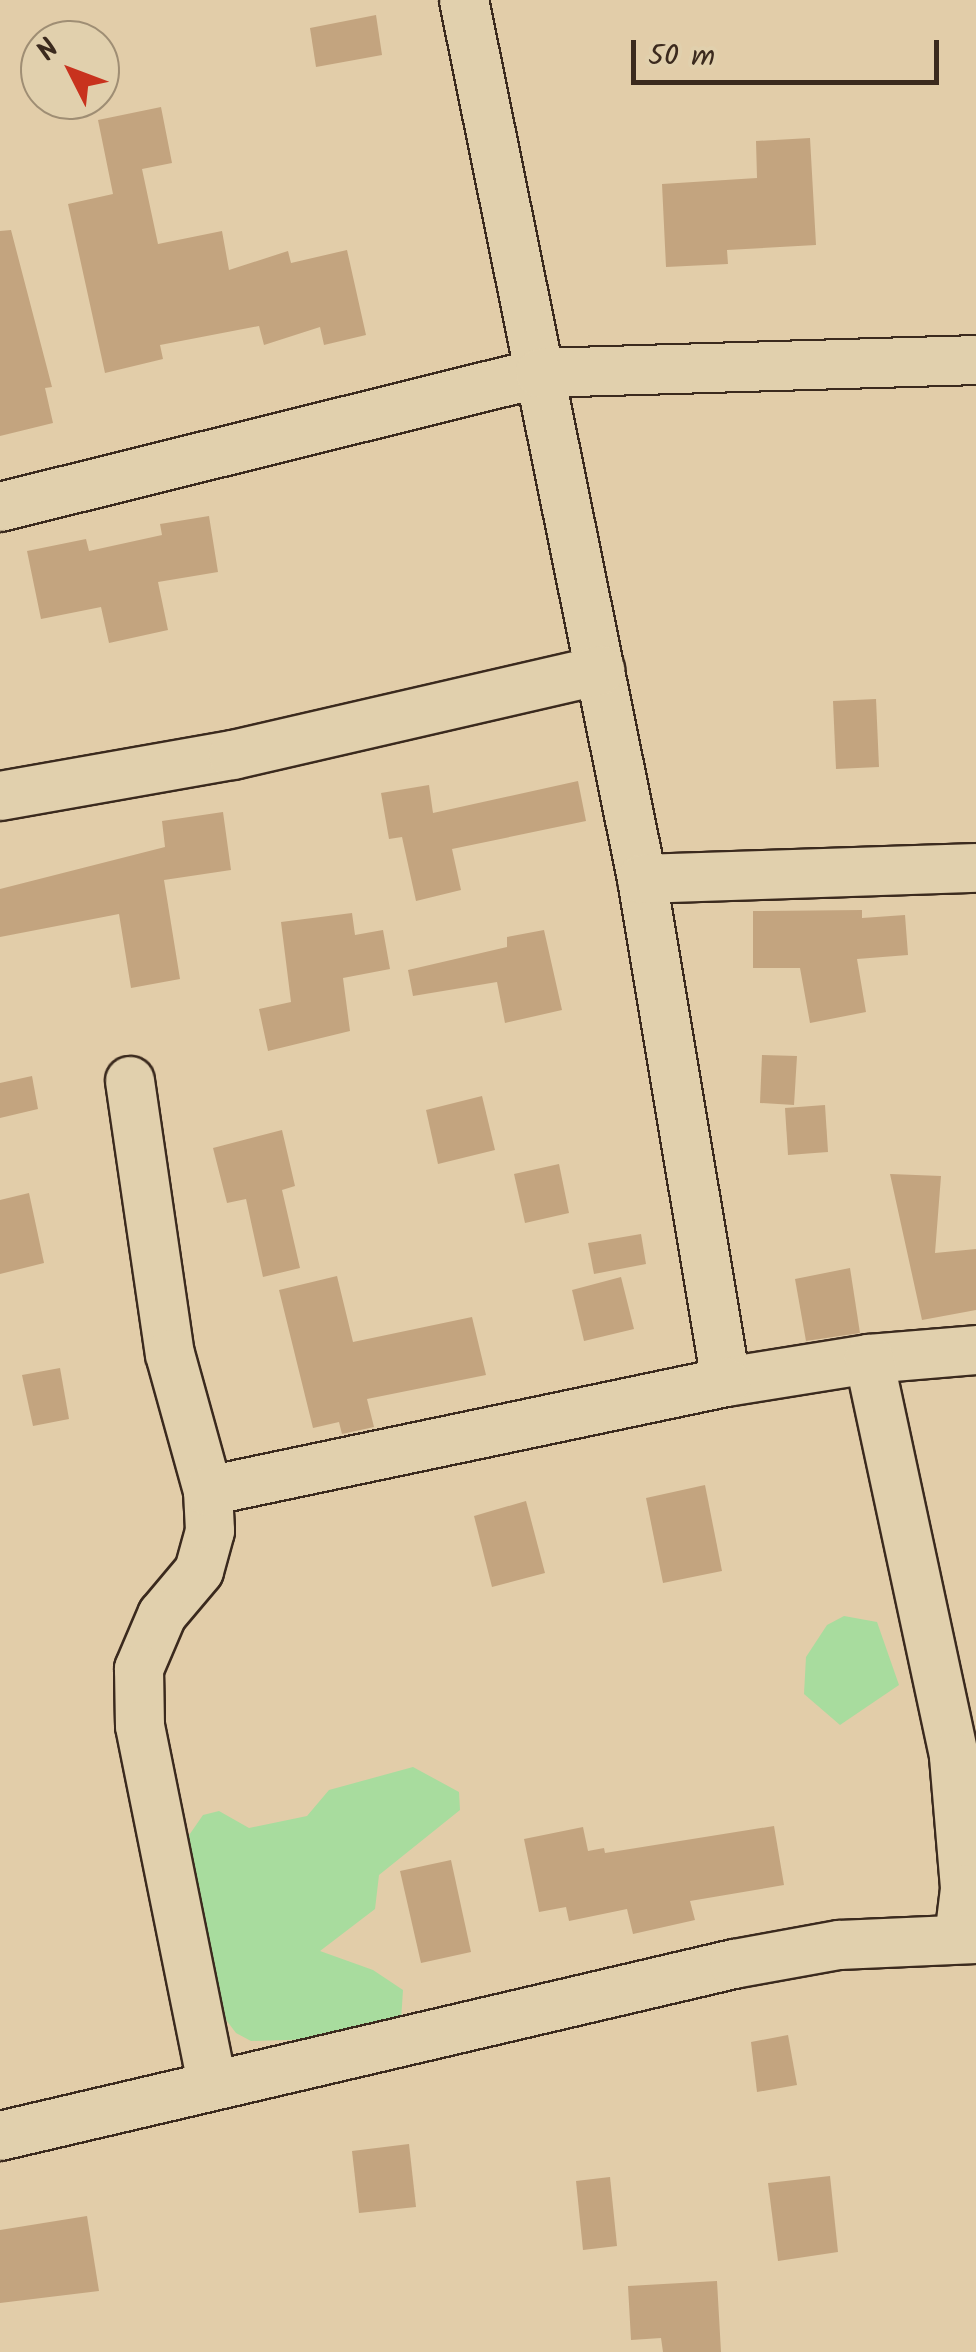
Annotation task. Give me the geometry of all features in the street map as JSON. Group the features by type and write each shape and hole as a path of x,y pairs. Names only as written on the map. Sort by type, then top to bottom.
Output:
{"street":[{"path":"464,0 642,880 726,1382"},
{"path":"0,507 540,374 976,360"},
{"path":"0,796 233,755 600,670"},
{"path":"642,880 976,868"},
{"path":"130,1081 170,1354 208,1491 210,1531 199,1571 162,1615 139,1669 140,1726 212,2084"},
{"path":"208,1491 726,1382 869,1359 976,1350"},
{"path":"0,2136 734,1964 839,1945 968,1938 954,1757 869,1359"}],"green space":[{"path":"844,1616 877,1622 899,1685 840,1725 804,1694 806,1657 827,1625"},
{"path":"413,1767 459,1792 460,1810 379,1875 375,1909 320,1951 373,1970 403,1990 401,2021 318,2039 251,2041 236,2033 205,1992 185,1841 203,1815 219,1811 249,1828 307,1816 329,1790"}],"building":[{"path":"376,15 382,55 316,67 310,28"},
{"path":"161,107 172,163 142,169 158,244 222,231 229,270 288,251 291,263 347,250 366,335 324,345 320,327 264,345 259,326 160,345 163,359 105,373 68,204 113,194 98,120 120,120 120,115"},
{"path":"810,138 816,245 727,250 728,264 666,267 662,184 757,178 756,141"},
{"path":"11,230 52,387 45,388 53,423 0,436 0,231"},
{"path":"209,516 218,572 158,582 168,630 109,643 101,607 41,619 27,551 86,539 89,551 162,535 160,524"},
{"path":"876,699 879,767 836,769 833,701"},
{"path":"578,781 586,821 452,849 461,890 416,901 402,837 389,839 381,793 429,785 433,813"},
{"path":"223,812 231,870 164,880 180,979 131,988 119,914 0,937 0,889 165,847 162,821"},
{"path":"862,910 862,918 905,915 908,955 857,959 866,1012 810,1023 800,968 753,968 753,911"},
{"path":"352,913 355,935 383,930 390,969 343,978 350,1031 268,1051 259,1009 291,1002 281,922"},
{"path":"544,930 562,1010 505,1023 497,982 413,996 408,970 507,947 507,937"},
{"path":"762,1055 797,1056 794,1105 760,1103"},
{"path":"32,1076 38,1109 0,1118 0,1083"},
{"path":"482,1096 495,1150 438,1164 426,1110"},
{"path":"825,1105 828,1152 788,1155 785,1108"},
{"path":"282,1130 295,1186 282,1190 300,1268 263,1277 246,1199 227,1203 213,1148"},
{"path":"559,1164 569,1213 525,1223 514,1174"},
{"path":"890,1174 941,1176 935,1253 976,1249 976,1310 922,1320"},
{"path":"29,1193 44,1263 0,1274 0,1200"},
{"path":"641,1234 646,1264 594,1274 588,1243"},
{"path":"850,1268 860,1333 806,1341 795,1279"},
{"path":"337,1276 353,1342 472,1317 486,1375 367,1399 374,1427 342,1434 339,1422 313,1428 279,1290"},
{"path":"621,1277 634,1329 584,1341 572,1290"},
{"path":"60,1368 69,1419 33,1426 22,1375"},
{"path":"705,1485 722,1571 663,1583 646,1498"},
{"path":"526,1501 545,1573 492,1587 474,1516"},
{"path":"774,1826 784,1885 690,1901 695,1920 633,1934 627,1909 569,1921 566,1907 539,1912 524,1839 583,1827 588,1851 604,1848 605,1853"},
{"path":"451,1860 471,1952 421,1963 400,1871"},
{"path":"788,2035 797,2085 757,2092 751,2042"},
{"path":"409,2144 416,2207 359,2213 352,2151"},
{"path":"830,2176 838,2252 778,2261 768,2183"},
{"path":"610,2177 617,2246 583,2250 576,2181"},
{"path":"87,2216 99,2291 0,2303 0,2230"},
{"path":"717,2281 721,2352 663,2352 661,2338 631,2340 628,2286"}]}
